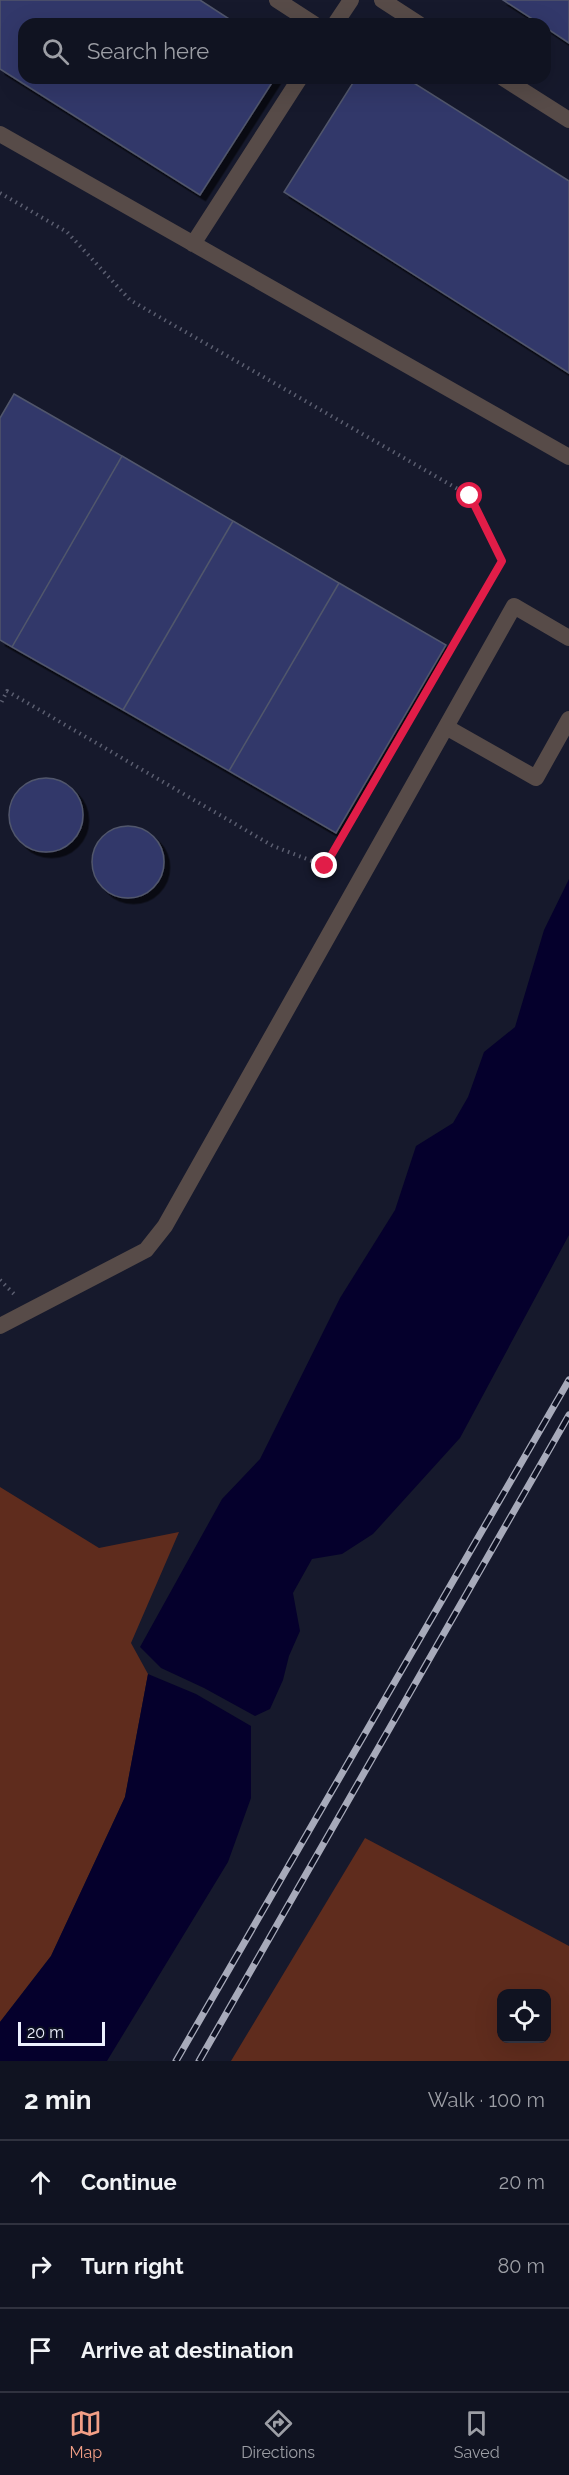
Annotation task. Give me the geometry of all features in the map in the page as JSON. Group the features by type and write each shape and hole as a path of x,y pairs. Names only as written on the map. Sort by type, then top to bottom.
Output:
{"lane":[{"path":"277,0 305,18"},
{"path":"339,18 351,0"},
{"path":"382,0 410,18"},
{"path":"193,244 296,84"},
{"path":"512,84 569,120"},
{"path":"0,134 569,458"},
{"path":"0,1326 146,1250 165,1226 514,606 569,638"},
{"path":"446,727 536,778 569,719"}],"path":[{"path":"0,193 67,232 130,300 470,496 502,561 325,866 273,846 8,691 0,705"}],"shaded area":[{"path":"569,879 569,1235 460,1438 373,1534 342,1554 312,1559 293,1593 300,1631 289,1656 283,1680 270,1709 255,1716 161,1668 140,1647 222,1499 260,1459 340,1298 395,1210 416,1146 453,1123 468,1097 484,1052 515,1027 544,930"},
{"path":"0,1487 99,1548 179,1532 131,1643 148,1674 125,1797 51,1956 0,2022"},
{"path":"148,1674 196,1694 251,1726 251,1798 228,1862 107,2061 0,2061 0,2022 51,1956 125,1797"},
{"path":"365,1838 569,1946 569,2061 231,2061"}],"building":[{"path":"0,0 200,0 228,18 18,18 18,80 0,69"},
{"path":"503,0 569,0 569,43 551,31 551,18 531,18"},
{"path":"24,84 271,84 200,195"},
{"path":"352,84 415,84 569,181 569,373 284,192"},
{"path":"14,394 122,456 12,647 0,640 0,418"},
{"path":"122,456 233,521 123,710 12,647"},
{"path":"233,521 339,583 229,771 123,710"},
{"path":"339,583 446,645 336,833 229,771"},
{"path":"46,778 67,784 77,794 83,815 77,836 67,846 46,852 25,846 15,836 9,815 15,794 25,784"},
{"path":"135,826 154,836 162,848 164,862 162,876 154,888 142,896 121,898 102,888 94,876 92,855 102,836 114,828"}],"railway":[{"path":"176,2061 569,1380"},
{"path":"199,2061 569,1415"}],"route":[{"path":"325,866 502,561 470,496"}]}
